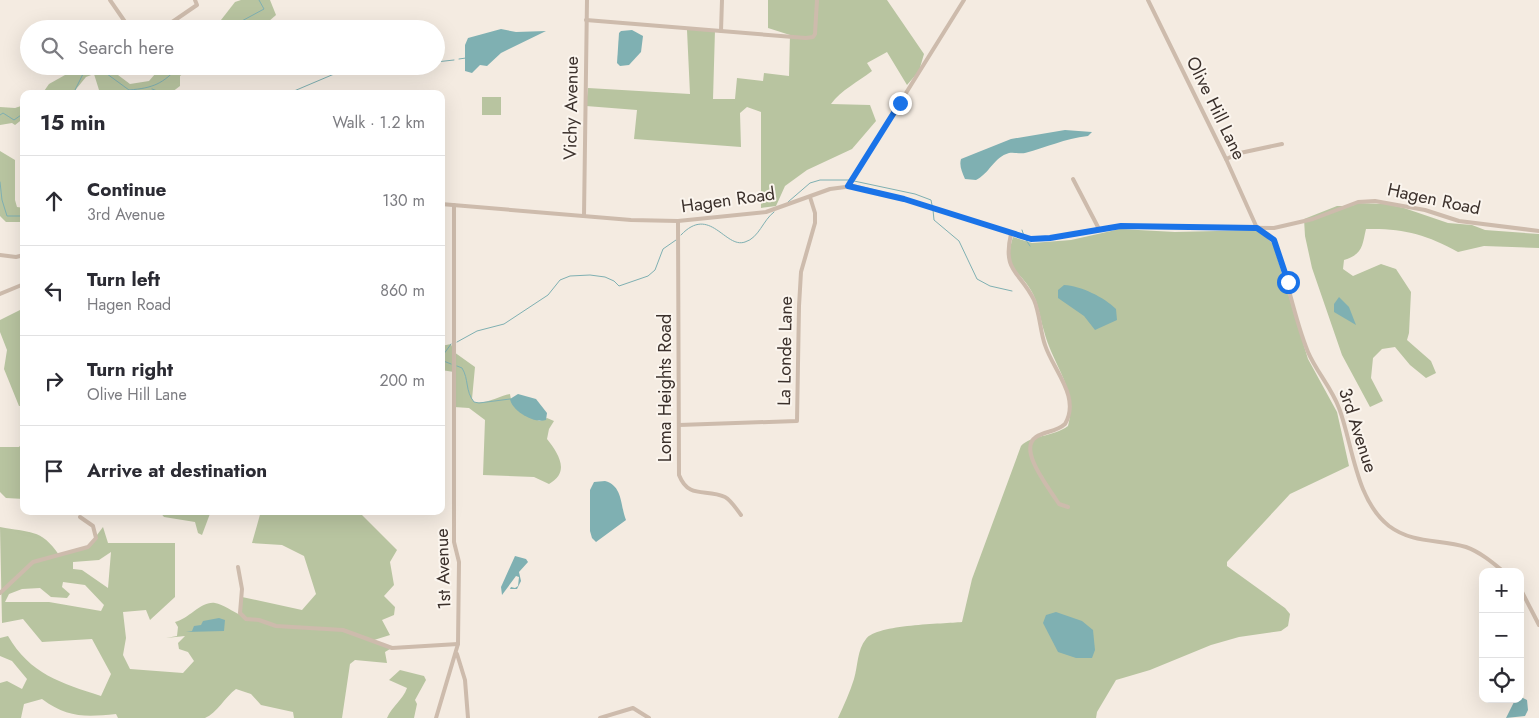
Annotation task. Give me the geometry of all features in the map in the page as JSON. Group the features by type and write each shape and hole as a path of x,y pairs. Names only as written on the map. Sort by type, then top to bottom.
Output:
{"street":[{"path":"110,0 124,20"},
{"name":"Vichy Avenue","path":"584,216 587,0"},
{"path":"721,30 722,0"},
{"path":"586,20 813,37 816,26 817,0"},
{"path":"848,186 964,0"},
{"name":"Olive Hill Lane","path":"1148,0 1226,159 1257,228"},
{"path":"173,20 196,2"},
{"path":"1226,159 1240,153 1282,144"},
{"path":"1073,180 1099,229"},
{"name":"Hagen Road","path":"445,204 655,222 678,221 766,212 830,189 848,186 904,199 1029,239 1050,238 1135,225 1274,228 1313,219 1358,202 1375,201 1425,210 1459,221 1539,231"},
{"name":"La Londe Lane","path":"679,425 797,421 798,306 801,272 815,221 810,197"},
{"name":"1st Avenue","path":"436,718 457,654 458,644 458,562 454,542 454,205"},
{"name":"Loma Heights Road","path":"678,221 679,474 683,484 691,491 726,498 742,515"},
{"name":"3rd Avenue","path":"1257,228 1269,235 1276,246 1308,351 1335,398 1344,421 1356,470 1381,517 1394,529 1412,536 1434,543 1459,545 1475,551 1498,568"},
{"path":"1011,234 1008,256 1012,270 1034,301 1046,348 1062,378 1069,401 1065,424 1033,439 1029,447 1031,456 1055,498 1059,504 1068,507"},
{"path":"0,255 20,256"},
{"path":"0,294 20,286"},
{"path":"0,593 33,562 88,547 96,538 93,526 80,517"},
{"path":"238,567 242,589 240,613 246,619 281,626 343,630 392,648 458,644"},
{"path":"1524,596 1539,624"},
{"path":"457,654 465,680 468,718"},
{"path":"600,718 633,708 649,718"}],"green space":[{"path":"241,0 270,0 276,15 270,20 221,20 235,2"},
{"path":"768,0 887,0 924,54 919,71 907,85 887,52 867,63 872,71 845,90 831,104 870,105 876,121 852,149 807,170 785,186 776,206 761,208 761,112 747,107 740,113 741,147 634,139 637,110 586,106 588,88 690,94 687,30 715,30 713,99 735,99 737,78 763,81 764,73 789,76 790,35 768,28"},
{"path":"65,75 91,75 86,77 75,90 45,90 49,84"},
{"path":"94,75 118,75 130,84 149,81 154,75 181,75 180,86 175,90 99,90"},
{"path":"482,97 501,97 501,115 482,115"},
{"path":"20,106 20,121 15,125 12,123 0,125 0,107"},
{"path":"0,151 15,160 15,200 17,207 20,207 20,222 6,222 0,216"},
{"path":"1357,203 1386,204 1448,223 1472,225 1485,230 1539,234 1539,248 1484,246 1458,252 1413,233 1366,229 1361,249 1355,255 1344,260 1343,269 1353,276 1381,264 1396,269 1411,292 1407,340 1431,361 1436,373 1426,378 1410,365 1395,347 1382,349 1373,358 1371,378 1383,401 1370,407 1342,355 1312,268 1305,236 1304,219 1337,206 1352,206"},
{"path":"1120,229 1175,232 1258,230 1273,244 1308,359 1337,412 1349,466 1290,494 1227,562 1227,566 1285,608 1290,614 1288,626 1281,631 1239,637 1211,645 1150,670 1116,680 1097,712 1096,718 838,718 847,699 859,653 866,639 883,630 926,624 962,622 972,579 1021,446 1025,442 1062,430 1068,426 1070,400 1067,389 1048,344 1035,299 1029,286 1012,263 1010,248 1013,237 1032,243 1071,240"},
{"path":"20,310 20,406 4,369 7,350 0,332 0,320"},
{"path":"451,344 454,352 475,367 472,399 474,402 487,401 510,394 511,400 520,412 540,421 547,418 554,421 549,429 547,439 555,450 560,462 560,474 556,479 549,484 534,477 483,475 485,420 469,408 454,407 454,372 445,371 445,345"},
{"path":"20,446 20,499 6,498 0,492 0,447"},
{"path":"162,515 210,515 202,535 198,533 195,522 164,517"},
{"path":"260,515 362,515 397,550 390,562 394,585 384,596 395,607 394,615 382,620 390,635 374,640 390,649 385,652 387,663 355,660 350,664 342,718 294,718 293,712 261,705 251,694 236,689 205,718 118,718 116,714 77,715 60,710 42,699 24,704 21,718 0,718 0,683 7,681 22,689 27,679 12,661 0,656 0,638 8,636 26,660 48,675 101,696 111,674 92,639 42,642 23,619 2,623 0,527 34,533 46,540 59,555 88,547 103,527 108,543 175,543 175,597 150,620 146,610 123,612 126,638 123,655 130,669 183,673 194,661 188,652 179,649 178,643 185,636 166,638 177,636 178,627 175,622 200,607 215,603 241,615 242,597 302,610 316,594 304,556 282,545 252,543","holes":["111,552 108,588 82,570 73,569 73,562 99,560","63,582 85,585 104,605 101,611 49,602 5,602 9,594 22,589 40,588 51,597 67,598 70,594 62,587"]},
{"path":"400,670 424,676 426,680 415,700 417,704 414,718 387,718 407,688 389,680"}],"water":[{"path":"501,29 516,32 546,31 501,53 487,66 480,65 472,73 465,71 465,45 468,38"},
{"path":"632,30 643,36 641,52 629,65 620,66 617,63 619,33"},
{"path":"1065,130 1092,132 1088,136 1063,141 1025,153 1009,153 999,158 985,174 976,180 965,179 960,162 961,159 1011,139"},
{"path":"1064,285 1085,290 1105,300 1116,309 1117,320 1095,330 1084,316 1058,298 1058,290"},
{"path":"1339,297 1349,307 1356,325 1334,312 1334,304"},
{"path":"518,394 536,399 547,413 546,420 536,420 519,412 510,399"},
{"path":"605,481 611,483 618,492 626,520 596,542 592,538 590,531 590,490 594,482"},
{"path":"515,556 526,559 528,562 519,572 521,581 517,589 510,589 511,587 515,588 518,586 519,577 516,576 502,595 501,587"},
{"path":"1056,612 1082,621 1093,630 1095,650 1092,658 1076,658 1058,652 1043,623 1046,615"},
{"path":"219,618 225,620 224,631 186,632 192,631 194,626 201,625 203,621"},
{"path":"1524,698 1527,700 1528,710 1525,716 1506,718 1514,703 1524,703"}],"waterway":[{"path":"244,20 264,9 259,0"},
{"path":"459,59 466,58"},
{"path":"445,61 454,60"},
{"path":"75,90 82,75"},
{"path":"108,75 129,90"},
{"path":"129,90 157,84 170,75"},
{"path":"296,90 332,75"},
{"path":"0,115 3,113 14,120 20,116"},
{"path":"788,202 810,183 820,180 849,180"},
{"path":"854,181 915,194 931,200 932,205"},
{"path":"0,182 2,200 7,216 20,216"},
{"path":"933,210 934,220 959,241 977,279 990,286 1012,291"},
{"path":"681,235 691,227 700,224 709,225 731,240 745,242 754,237 774,212"},
{"path":"1022,230 1024,236"},
{"path":"457,342 477,331 504,324 548,295 560,280 570,276 590,275 605,277 614,281 619,286 648,276 655,270 663,249 676,240"},
{"path":"1026,240 1030,246"},
{"path":"445,352 451,344"},
{"path":"445,362 451,364"},
{"path":"457,366 462,368 466,376 469,394 474,402 510,399"}],"route":[{"path":"900,103 848,186 904,199 1031,239 1050,238 1121,226 1141,225 1257,228 1264,231 1274,240 1288,282"}]}
